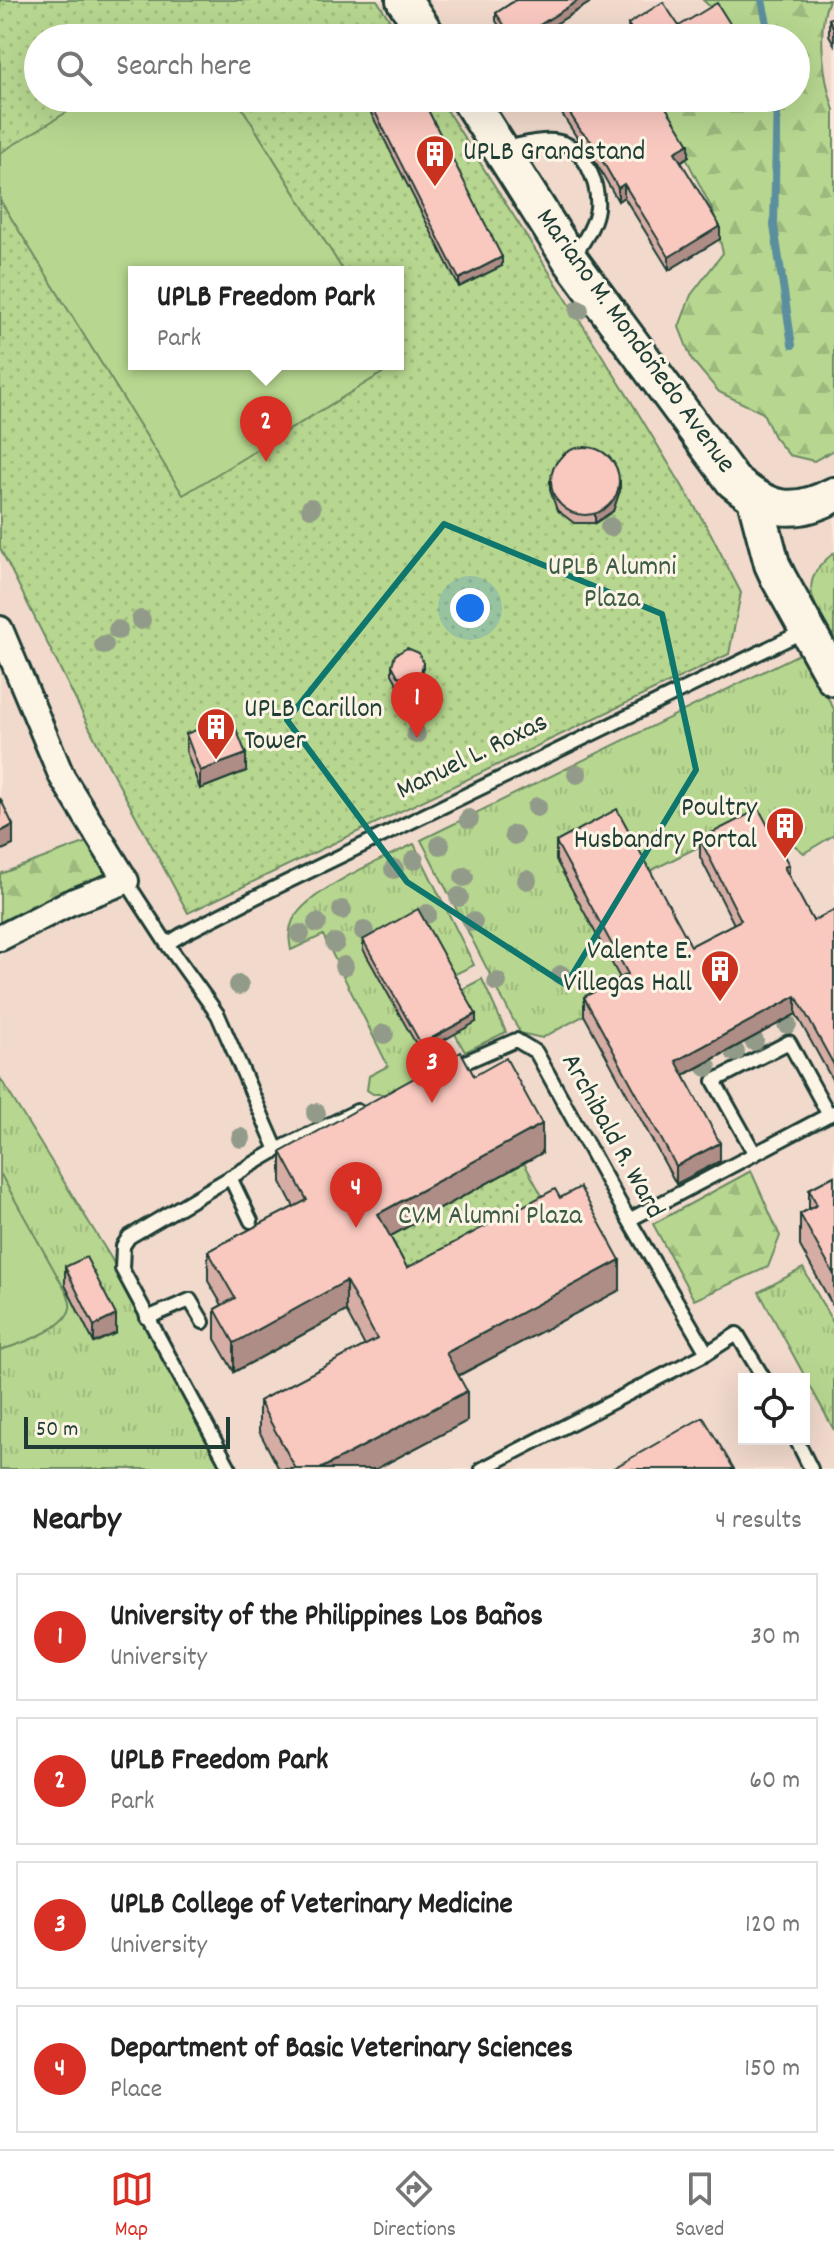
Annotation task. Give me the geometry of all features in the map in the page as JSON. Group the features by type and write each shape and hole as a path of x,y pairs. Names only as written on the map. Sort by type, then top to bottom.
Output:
{"street":[{"path":"404,0 420,24"},
{"name":"Mariano M. Mondoñedo Avenue","path":"477,112 571,261 733,481 767,503 772,564 834,678"},
{"path":"767,503 796,509 820,503 834,495"},
{"path":"0,629 62,777 126,881 69,903 0,938"}],"lane":[{"path":"500,149 558,141 585,162 593,177 597,208 594,220 571,261"},
{"name":"Manuel L. Roxas","path":"167,944 256,897 807,630"},
{"path":"126,881 218,1015 277,1150"},
{"name":"Archibald R. Ward","path":"447,1070 516,1040 536,1052 707,1353"},
{"path":"629,1220 832,1114 789,1042 714,1081 755,1154"},
{"path":"230,1469 122,1269 123,1246 129,1237 230,1177 363,1108"},
{"path":"230,1177 251,1221"},
{"path":"147,1318 190,1300 203,1322"},
{"path":"482,1469 707,1353 737,1334 761,1373"},
{"path":"799,1445 811,1469"}],"highlighted area":[{"path":"444,524 662,614 696,770 566,985 407,882 287,720"}],"shaded area":[{"path":"0,0 834,0 834,1469 0,1469"}],"green space":[{"name":"UPLB Alumni Plaza","path":"0,0 377,0 392,24 24,24 24,112 448,112 710,532 741,593 729,654 188,913 104,757 0,548"},
{"path":"703,0 829,0 822,39 827,85 834,110 834,450 814,461 789,455 774,437 763,413 719,392 692,360 679,327 691,295 723,253 713,211 663,112 810,112 810,24 724,24"},
{"path":"67,112 245,112 340,266 128,266 128,370 387,370 183,495 0,200 0,153"},
{"path":"834,553 834,638 815,604 811,584 814,574"},
{"path":"803,652 834,709 834,835 804,853 789,841 775,846 756,818 642,875 628,992 542,1038 520,1033 421,840"},
{"path":"98,838 115,873 0,931 0,874"},
{"path":"414,844 474,965 451,976 438,1043 448,1061 386,1094 373,1094 367,1090 369,1076 388,1066 323,935 291,950 290,931 293,920 314,897 366,866"},
{"path":"482,979 506,1032 465,1052 455,1034 459,991"},
{"path":"0,1078 111,1258 225,1469 0,1469"},
{"name":"CVM Alumni Plaza","path":"524,1163 555,1219 407,1298 378,1243"},
{"path":"751,1171 780,1236 768,1267 694,1300 653,1224"},
{"path":"0,1173 68,1295 70,1308 67,1316 51,1329 0,1350"},
{"path":"803,1268 834,1325 834,1430 810,1386 810,1373 803,1373 759,1292"}],"building":[{"path":"516,0 579,0 541,24 503,24 496,13"},
{"path":"663,2 678,24 628,24"},
{"path":"717,3 730,24 682,24"},
{"name":"UPLB Grandstand","path":"375,112 429,112 502,257 459,279"},
{"path":"569,112 669,112 689,144 675,152 720,226 669,257 624,184 618,188 591,141"},
{"path":"585,447 609,457 619,481 609,505 585,515 561,505 551,481 561,457"},
{"path":"407,648 419,653 423,663 421,673 407,680 398,676 392,665 395,655"},
{"path":"231,716 246,754 200,771 186,734"},
{"path":"0,798 13,825 0,832"},
{"name":"Valente E. Villegas Hall","path":"617,809 691,946 741,920 700,839 759,809 789,865 784,867 813,921 834,910 834,1065 796,996 676,1061 720,1143 676,1166 584,997 628,974 556,842"},
{"path":"418,909 476,1014 421,1044 363,940"},
{"path":"461,1052 474,1076 506,1058 542,1124 378,1214 407,1268 555,1189 560,1198 580,1187 620,1260 446,1353 467,1391 320,1469 296,1469 259,1401 377,1339 346,1281 234,1343 215,1309 235,1298 208,1251 307,1200 281,1152"},
{"path":"834,1176 834,1275 800,1214 817,1205 809,1189"},
{"path":"86,1257 116,1315 94,1326 65,1267"},
{"path":"703,1417 734,1469 612,1469"}],"waterway":[{"path":"762,0 767,24"},
{"path":"777,112 774,226 792,345"}],"place":[{"name":"UPLB Grandstand","path":"435,188"},
{"name":"UPLB Freedom Park","path":"266,462"},
{"name":"University of the Philippines Los Baños","path":"417,738"},
{"name":"UPLB Carillon Tower","path":"216,761"},
{"name":"Poultry Husbandry Portal","path":"785,860"},
{"name":"Valente E. Villegas Hall","path":"720,1003"},
{"name":"UPLB College of Veterinary Medicine","path":"432,1103"},
{"name":"Department of Basic Veterinary Sciences","path":"356,1228"}]}
